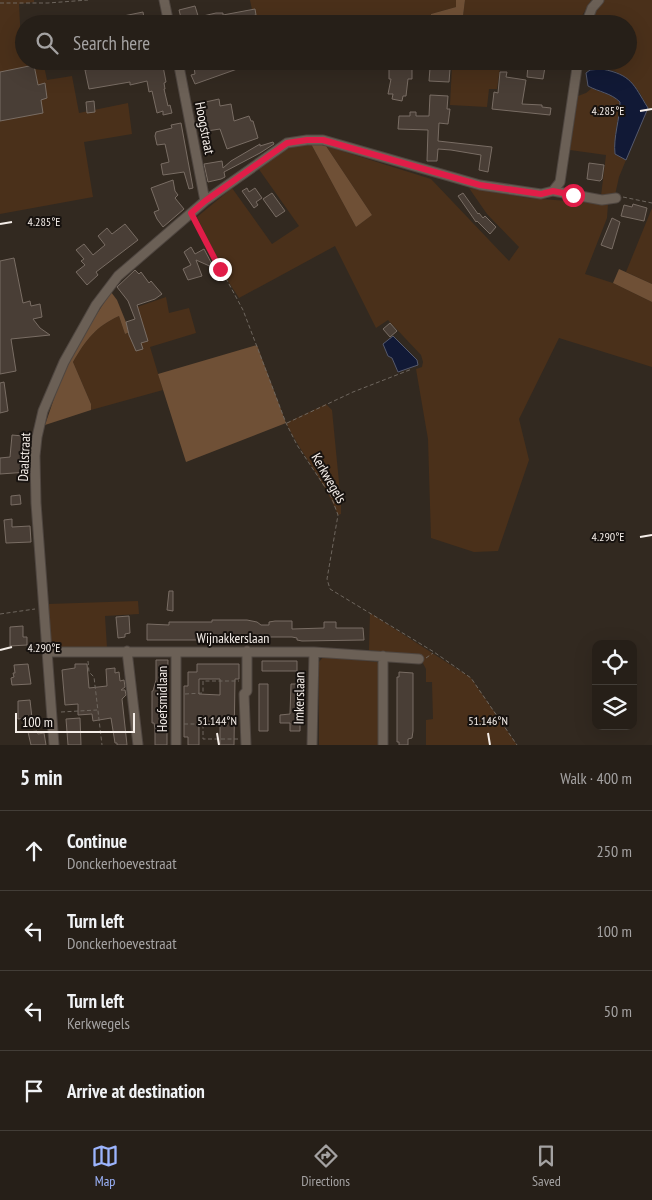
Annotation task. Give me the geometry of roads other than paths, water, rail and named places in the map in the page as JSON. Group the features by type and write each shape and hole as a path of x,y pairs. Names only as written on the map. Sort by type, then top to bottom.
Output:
{"street":[{"path":"164,0 167,15"},
{"path":"589,15 592,8 599,0"},
{"name":"Hoogstraat","path":"180,70 205,201"},
{"path":"553,191 560,182 577,70"},
{"name":"Daalstraat","path":"54,745 36,503 35,456 37,437 43,411 64,362 106,290 118,276 205,201 287,143 323,140 480,185 541,194 553,191 602,200 616,198"},
{"path":"246,742 244,694 247,691 247,651"},
{"name":"Wijnakkerslaan","path":"47,652 314,652 419,659"},
{"path":"127,652 138,745"},
{"name":"Hoefsmidlaan","path":"176,652 176,745"},
{"name":"Imkerslaan","path":"312,745 314,652"},
{"path":"383,745 384,656"}],"water":[{"path":"590,70 607,70 620,74 631,82 648,108 626,160 615,154 620,102 588,86 586,73"},
{"path":"393,336 417,360 418,365 398,372 383,344"}]}
